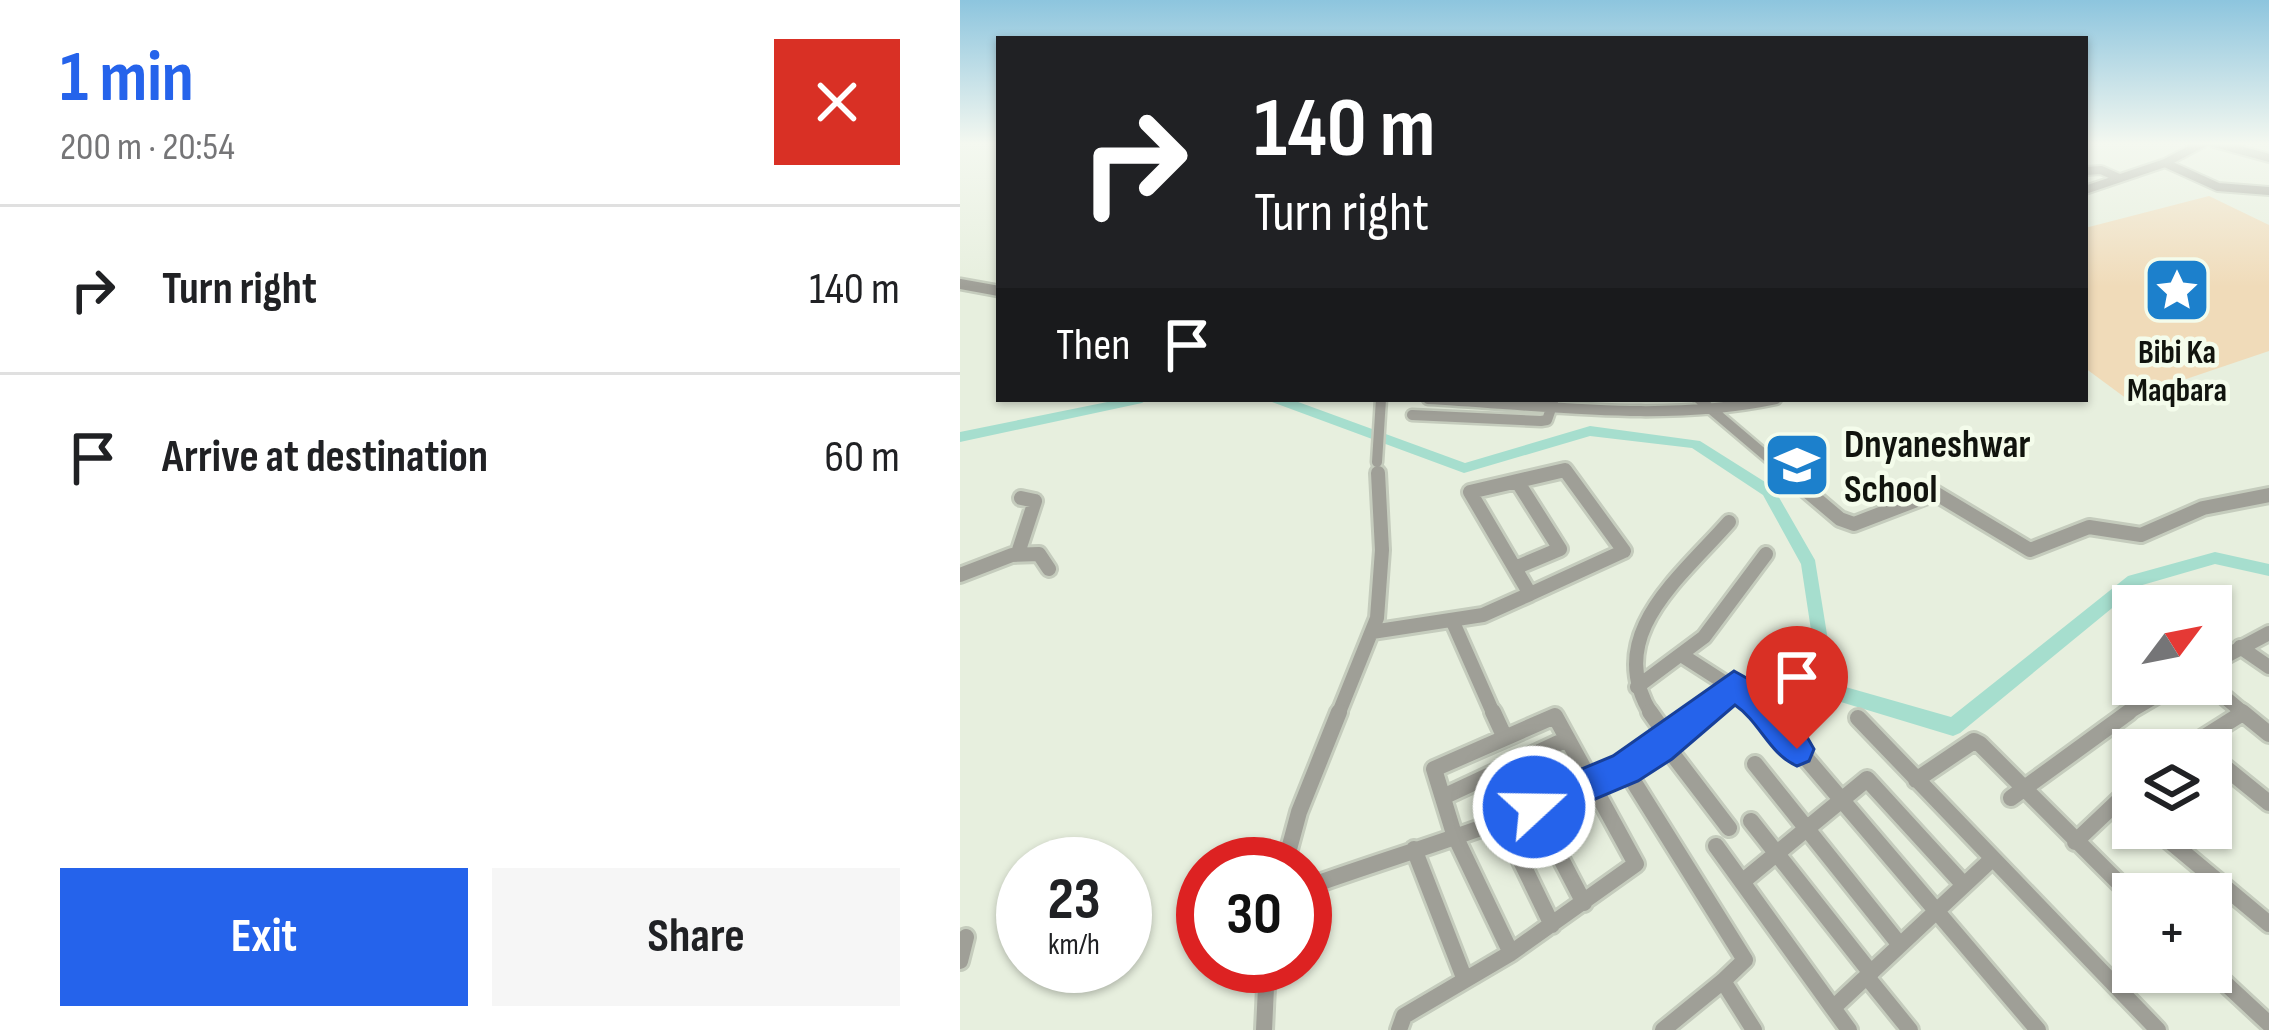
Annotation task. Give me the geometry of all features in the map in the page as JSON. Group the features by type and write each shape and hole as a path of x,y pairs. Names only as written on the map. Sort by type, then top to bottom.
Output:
{"street":[{"path":"960,281 996,287"},
{"path":"1292,837 1372,632 1382,550 1377,463 1381,402"},
{"path":"1522,402 1708,403 1840,519 1854,524 1935,493 2030,550 2089,527 2141,535 2203,508 2269,495"},
{"path":"1412,415 1541,422 1553,403"},
{"path":"1372,632 1483,615 1530,594 1624,550 1564,470 1470,492 1530,594"},
{"path":"1515,568 1560,549 1517,481"},
{"path":"1018,554 1035,501 1022,498"},
{"path":"1729,522 1637,637 1631,663 1637,687 1666,741 1729,828"},
{"path":"960,575 1018,554 1039,554 1049,569"},
{"path":"1637,687 1704,637 1766,554"},
{"path":"1453,620 1505,738"},
{"path":"2232,652 2269,633"},
{"path":"2240,647 2269,667"},
{"path":"1683,656 1774,711 1776,723 2038,1030"},
{"path":"1332,878 1591,785 1666,741 1734,686"},
{"path":"2017,793 2102,727 2140,705"},
{"path":"2232,705 2269,734"},
{"path":"2223,729 2241,713"},
{"path":"1399,1030 1404,1016 1510,953 1636,864 1555,716 1434,769 1454,834 1510,953"},
{"path":"1858,718 2158,1030"},
{"path":"1443,797 1567,739"},
{"path":"1916,780 1974,741 2017,793 2112,877"},
{"path":"1755,764 1900,945"},
{"path":"1625,768 1744,960 1663,1030"},
{"path":"2232,775 2269,803"},
{"path":"1742,882 1870,780 1964,886"},
{"path":"1534,807 1584,903"},
{"path":"2075,842 2112,813"},
{"path":"1500,818 1552,925"},
{"path":"1750,821 1910,1030"},
{"path":"1716,846 1850,1030"},
{"path":"1414,848 1465,980"},
{"path":"2179,849 2269,924"},
{"path":"1833,1008 1991,860"},
{"path":"960,961 967,938"},
{"path":"1723,981 1754,1030"},
{"path":"2232,990 2269,1024"},
{"path":"1264,1030 1266,993"}],"shaded area":[{"name":"Bibi Ka Maqbara","path":"2209,196 2269,225 2269,351 2127,399 2088,370 2088,227"}],"waterway":[{"path":"960,437 1128,402"},
{"path":"1285,402 1464,468 1590,431 1695,444 1768,491 1809,564 1827,690 1953,727 2134,581 2215,558 2269,570"}],"place":[{"name":"Bibi Ka Maqbara","path":"2177,290"},
{"name":"Dnyaneshwar School","path":"1797,465"}],"route":[{"path":"1534,807 1591,785 1660,747 1734,686 1774,711 1776,723 1797,749"}]}
